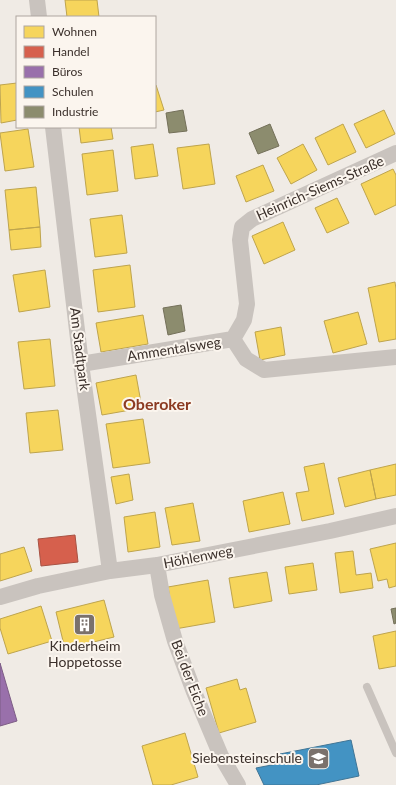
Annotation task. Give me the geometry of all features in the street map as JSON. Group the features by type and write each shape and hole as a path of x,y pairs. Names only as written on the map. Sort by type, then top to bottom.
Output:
{"street":[{"path":"37,0 39,16"},
{"name":"Am Stadtpark","path":"53,128 81,364 110,571"},
{"name":"Heinrich-Siems-Straße","path":"233,339 244,320 247,304 240,240 242,227 252,219 396,153"},
{"name":"Ammentalsweg","path":"81,364 233,339 246,359 264,370 396,357"},
{"name":"Höhlenweg","path":"0,597 38,586 110,571 157,565 330,531 396,516"},
{"name":"Bei der Eiche","path":"157,565 162,595 175,641 220,756 238,785"}],"lane":[{"path":"367,687 396,753"}],"building: Wohnen":[{"path":"65,0 97,0 99,16 67,16"},
{"path":"16,83 16,120 1,123 0,85"},
{"path":"156,85 164,110 156,112"},
{"path":"384,110 395,134 366,148 354,124"},
{"path":"343,124 356,152 328,165 315,138"},
{"path":"79,128 111,128 113,139 81,143"},
{"path":"28,129 34,167 5,171 0,133"},
{"path":"153,144 158,176 135,179 131,147"},
{"path":"209,144 215,184 183,189 177,148"},
{"path":"303,144 317,170 291,184 277,158"},
{"path":"113,150 118,191 87,195 82,154"},
{"path":"263,165 274,191 246,202 236,176"},
{"path":"393,169 396,175 396,205 375,215 361,184"},
{"path":"36,187 40,227 9,230 5,190"},
{"path":"337,198 349,223 327,233 315,208"},
{"path":"122,215 127,253 95,257 90,219"},
{"path":"283,222 295,250 264,264 252,236"},
{"path":"40,227 41,247 11,250 9,230"},
{"path":"130,265 135,307 98,312 93,270"},
{"path":"45,270 50,307 19,312 13,275"},
{"path":"395,282 396,339 379,342 368,288"},
{"path":"358,312 367,344 333,353 324,321"},
{"path":"143,315 148,344 101,352 96,323"},
{"path":"281,327 285,355 260,360 255,332"},
{"path":"50,339 55,386 24,389 18,342"},
{"path":"136,375 142,408 102,415 96,383"},
{"path":"58,410 63,450 30,453 26,413"},
{"path":"143,419 150,463 113,468 106,424"},
{"path":"324,463 334,514 302,521 296,493 309,491 304,467"},
{"path":"396,464 396,495 376,499 370,470"},
{"path":"370,470 376,499 345,507 338,478"},
{"path":"129,474 133,500 116,504 111,477"},
{"path":"283,492 290,524 249,532 243,501"},
{"path":"193,503 200,541 172,545 165,508"},
{"path":"155,512 160,547 128,552 124,517"},
{"path":"396,543 396,586 389,588 387,579 378,581 370,549"},
{"path":"24,547 32,571 0,581 0,554"},
{"path":"353,551 356,575 371,573 373,588 340,593 335,553"},
{"path":"313,563 317,590 289,594 285,567"},
{"path":"267,572 272,601 234,608 229,578"},
{"path":"208,580 215,622 175,629 168,587"},
{"name":"Kinderheim Hoppetosse","path":"104,600 114,637 65,649 56,612"},
{"path":"41,606 52,641 8,654 0,628 0,619"},
{"path":"396,631 396,666 379,669 373,636"},
{"path":"237,679 240,690 246,688 256,722 219,733 206,688"},
{"path":"185,733 198,777 171,785 153,785 142,746"}],"building: Handel":[{"path":"75,535 78,562 41,566 38,539"}],"building: Büros":[{"path":"0,663 17,721 0,726"}],"building: Schulen":[{"name":"Siebensteinschule","path":"351,740 359,776 316,785 264,785 256,768 282,763 280,754"}],"building: Industrie":[{"path":"183,110 187,131 169,133 166,113"},
{"path":"270,124 279,146 258,154 249,133"},
{"path":"181,305 185,331 168,335 163,308"},
{"path":"396,608 396,623 394,624 391,609"}],"place":[{"name":"Kinderheim Hoppetosse","path":"85,624"},
{"name":"Siebensteinschule","path":"318,758"}],"district":[{"name":"Oberoker","path":"157,404"}]}
